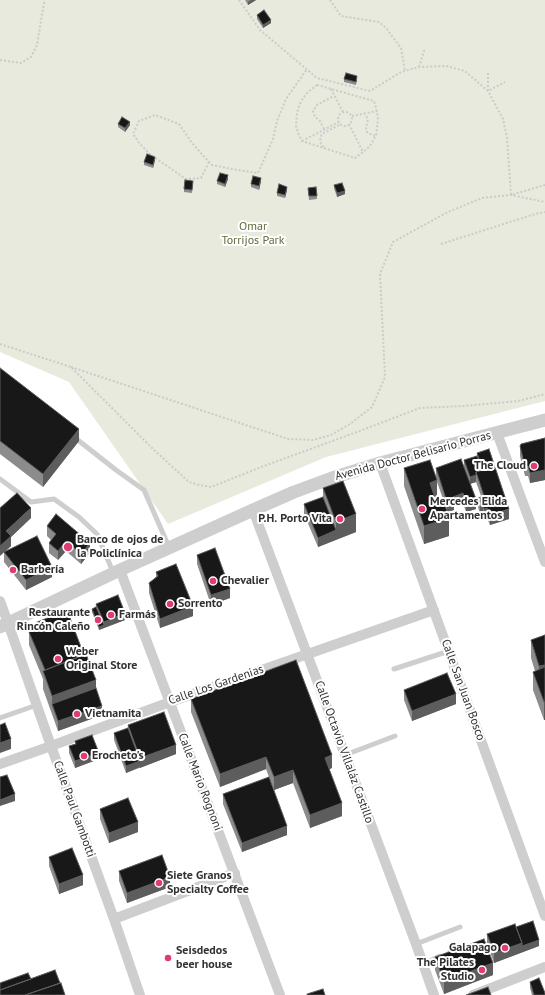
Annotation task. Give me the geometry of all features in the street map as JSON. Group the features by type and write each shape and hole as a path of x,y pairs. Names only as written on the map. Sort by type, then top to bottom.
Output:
{"street":[{"name":"Avenida Doctor Belisario Porras","path":"4,625 253,510 332,478 380,463 545,420"},
{"path":"497,433 545,562"},
{"name":"Calle San Juan Bosco","path":"380,463 545,916"},
{"name":"Calle Octavio Villaláz Castillo","path":"253,510 308,653 434,995"},
{"name":"Calle Mario Rognoni","path":"117,572 170,702 280,995"},
{"name":"Calle Paul Gambotti","path":"0,601 4,625 37,704 140,995"},
{"name":"Calle Los Gardenias","path":"0,764 308,653 434,610"},
{"path":"114,919 235,873"},
{"path":"473,995 545,967"}],"lane":[{"path":"72,435 144,490 169,548"},
{"path":"0,479 31,502 54,499 79,517 97,534 117,572"},
{"path":"394,669 449,651"},
{"path":"0,718 37,704"},
{"path":"346,755 395,736"},
{"path":"416,944 460,927"},
{"path":"423,964 463,947"}],"path":[{"path":"0,60 22,63 31,57 37,45 45,0"},
{"path":"239,0 260,30 317,78 370,90 401,72 419,67 446,66 465,71 488,90 503,119 511,195"},
{"path":"330,0 341,16 379,22 386,28 402,48 405,71"},
{"path":"419,67 425,48"},
{"path":"209,162 201,178 186,179 151,155 140,144 133,134 139,120 155,115 179,124 192,143 212,165 258,173 286,100 307,69"},
{"path":"488,73 488,90"},
{"path":"488,90 505,82"},
{"path":"317,85 374,101 377,111 378,124 375,136 370,146 355,158 302,141 296,126 297,112 303,98 317,85"},
{"path":"331,89 343,112 347,112 352,116 377,111"},
{"path":"324,129 320,121 315,117 313,111 317,105 334,96"},
{"path":"343,112 338,117 341,124 346,126 349,124 352,120 352,116"},
{"path":"364,114 368,119 366,131 375,136"},
{"path":"302,141 339,122"},
{"path":"325,148 321,144 320,138 322,134 341,124"},
{"path":"349,124 363,152"},
{"path":"0,344 288,439 313,440 331,435 350,424 372,407 385,377 380,274 393,242 448,212 482,198 511,195 545,186"},
{"path":"511,195 545,202"},
{"path":"441,244 545,212"},
{"path":"71,367 153,449 189,482 211,488 264,466 365,430 420,408 518,401 545,394"}],"green space":[{"name":"Omar Torrijos Park","path":"0,0 545,0 545,401 326,457 168,524 69,382 0,352"}],"building":[{"path":"264,10 271,20 263,25 257,15"},
{"path":"346,73 357,76 356,82 344,79"},
{"path":"122,117 130,122 125,128 118,124"},
{"path":"147,154 155,157 153,165 144,162"},
{"path":"220,173 228,175 225,184 217,181"},
{"path":"253,176 261,178 259,186 251,184"},
{"path":"185,180 193,181 192,190 184,189"},
{"path":"342,183 345,191 337,193 334,185"},
{"path":"279,184 287,187 285,195 277,193"},
{"path":"316,187 317,196 309,196 308,188"},
{"path":"0,368 79,429 43,474 0,441"},
{"name":"The Cloud","path":"545,438 545,470 530,473 528,466 525,467 520,446 521,444"},
{"path":"489,449 509,509 490,515 487,508 484,509 483,504 480,504 478,498 484,496 476,472 483,470 477,453"},
{"path":"477,456 482,470 476,472 476,475 470,477 464,460"},
{"path":"461,459 476,499 466,502 463,493 453,497 454,500 447,502 436,468"},
{"path":"430,460 437,480 430,483 436,501 443,499 449,518 424,526 404,468"},
{"path":"343,481 356,514 336,522 323,488"},
{"path":"17,493 31,508 6,531 11,536 0,546 0,508"},
{"path":"323,497 336,530 318,538 304,504"},
{"path":"56,514 90,543 81,554 66,541 58,551 49,543 56,534 47,526"},
{"path":"37,536 52,567 26,580 4,552"},
{"name":"Chevalier","path":"215,548 230,589 211,595 197,555"},
{"name":"Sorrento","path":"176,564 193,606 160,619 149,583 158,576 156,572"},
{"name":"Farmás","path":"118,595 125,613 104,622 96,604"},
{"name":"Restaurante Rincón Caleño","path":"96,607 104,625 99,627 92,609"},
{"name":"Weber Original Store","path":"67,610 84,655 45,670 29,632 35,623"},
{"path":"545,635 545,665 539,666 531,640"},
{"path":"86,654 96,680 52,696 43,671"},
{"path":"296,660 332,755 325,758 342,803 310,815 293,770 274,777 266,757 220,774 191,699"},
{"path":"545,667 545,702 544,702 533,672"},
{"path":"447,673 456,694 412,711 404,690"},
{"path":"96,688 102,706 58,721 52,704"},
{"path":"164,712 176,745 140,758 128,725"},
{"path":"5,723 11,739 0,743 0,725"},
{"path":"128,728 140,761 126,766 114,733"},
{"name":"Erocheto's","path":"92,735 99,753 75,761 69,746 76,744 75,741"},
{"path":"7,775 15,794 0,800 0,777"},
{"path":"269,777 287,826 242,843 223,794"},
{"path":"128,798 138,822 109,833 100,809"},
{"path":"72,848 83,875 59,884 49,857"},
{"path":"162,855 170,877 127,893 119,871"},
{"path":"533,921 539,940 522,946 516,927"},
{"path":"515,924 522,943 494,953 487,934"},
{"path":"484,939 493,963 444,981 435,957"},
{"path":"55,970 60,983 25,995 0,995 0,990"},
{"path":"28,973 31,979 0,990 0,983"},
{"path":"539,978 545,995 534,995 530,982"},
{"path":"61,983 65,995 25,995"},
{"path":"488,987 491,995 466,995"},
{"path":"323,989 325,995 307,995 307,994"}],"place":[{"name":"The Cloud","path":"534,466"},
{"name":"Mercedes Elida Apartamentos","path":"422,509"},
{"name":"P.H. Porto Vita","path":"340,519"},
{"name":"Banco de ojos de la Policlínica","path":"68,547"},
{"name":"Barbería","path":"13,570"},
{"name":"Chevalier","path":"213,581"},
{"name":"Sorrento","path":"170,604"},
{"name":"Farmás","path":"111,615"},
{"name":"Restaurante Rincón Caleño","path":"98,620"},
{"name":"Weber Original Store","path":"58,659"},
{"name":"Vietnamita","path":"77,714"},
{"name":"Erocheto's","path":"84,756"},
{"name":"Siete Granos Specialty Coffee","path":"159,883"},
{"name":"Galapago","path":"505,948"},
{"name":"Seisdedos beer house","path":"168,958"},
{"name":"The Pilates Studio","path":"482,970"}]}
